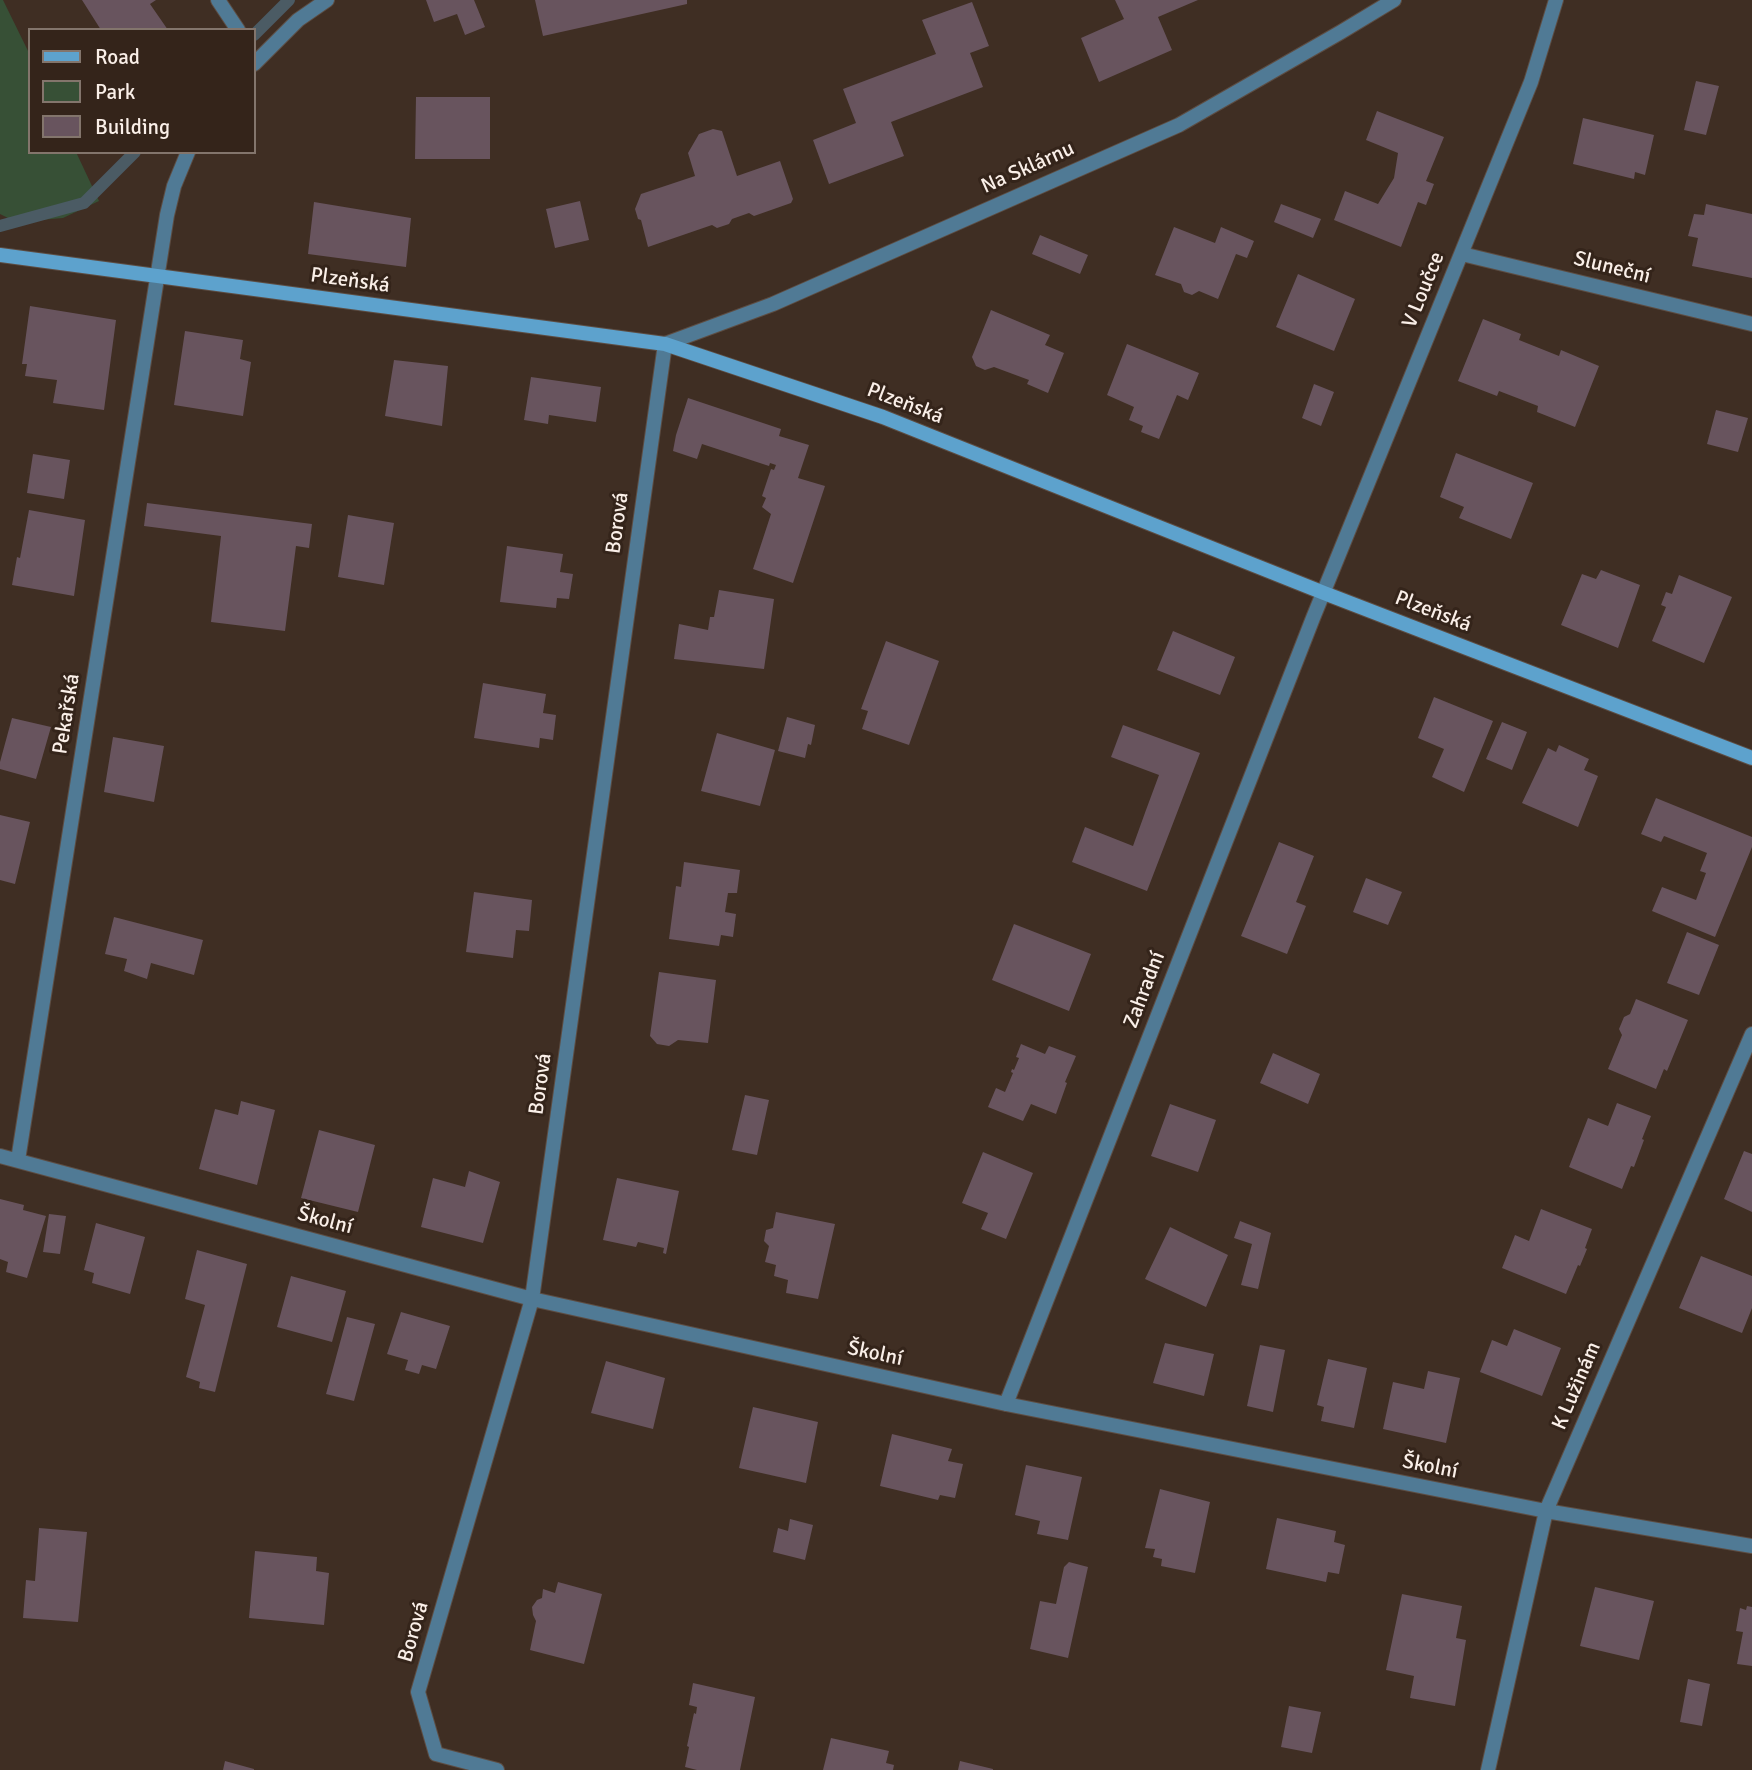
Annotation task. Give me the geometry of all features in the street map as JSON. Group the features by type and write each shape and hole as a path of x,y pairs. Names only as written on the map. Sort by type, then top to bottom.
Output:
{"main road":[{"name":"Plzeňská","path":"0,255 665,344 883,417 1324,593 1752,758"}],"street":[{"path":"218,0 238,28"},
{"path":"256,57 298,20 327,0"},
{"name":"Na Sklárnu","path":"665,344 774,304 1179,125 1394,0"},
{"name":"V Loučce","path":"1324,593 1531,82 1556,0"},
{"name":"Pekařská","path":"18,1160 167,215 174,186 187,154"},
{"name":"Sluneční","path":"1462,254 1752,324"},
{"name":"Borová","path":"497,1770 436,1754 418,1692 532,1299 665,344"},
{"name":"Zahradní","path":"1006,1404 1324,593"},
{"name":"K Lužinám","path":"1488,1770 1546,1511 1752,1034"},
{"name":"Školní","path":"0,1156 532,1299 1006,1404 1546,1511 1752,1546"}],"green space":[{"path":"0,0 3,0 28,51 28,154 77,154 99,201 63,218 16,222 0,214"}],"building":[{"path":"82,0 156,0 150,4 167,28 100,28"},
{"path":"426,0 474,0 485,27 465,35 457,14 434,22"},
{"path":"535,0 687,0 687,4 543,36"},
{"path":"1115,0 1198,0 1158,17 1172,50 1099,82 1081,38 1124,19"},
{"path":"972,2 989,46 970,53 983,87 891,122 904,156 829,184 813,140 856,123 843,89 936,54 922,20"},
{"path":"1696,81 1719,86 1706,135 1684,130"},
{"path":"416,97 490,97 490,159 415,159"},
{"path":"1377,111 1444,137 1426,181 1434,184 1426,205 1418,202 1401,247 1334,220 1345,191 1378,204 1394,178 1398,153 1366,140"},
{"path":"1583,118 1654,135 1645,175 1635,172 1634,179 1573,164"},
{"path":"713,129 722,131 737,176 780,161 793,199 791,203 754,216 749,213 732,219 729,224 717,228 712,225 648,247 641,220 638,219 635,209 641,194 695,176 688,153 699,134"},
{"path":"580,201 589,240 555,248 546,209"},
{"path":"314,202 411,218 406,267 308,254"},
{"path":"1281,204 1321,219 1313,238 1274,222"},
{"path":"1706,204 1752,214 1752,278 1692,266 1698,238 1688,236 1694,214 1704,215"},
{"path":"1174,227 1215,243 1221,227 1254,241 1247,258 1236,254 1218,299 1199,291 1192,295 1184,292 1181,284 1155,275"},
{"path":"1040,235 1088,255 1080,274 1032,254"},
{"path":"1298,274 1355,299 1334,351 1276,327"},
{"path":"30,306 116,320 104,410 53,403 57,380 25,376 27,364 22,364"},
{"path":"991,310 1050,335 1045,345 1064,353 1048,393 1027,384 1029,380 994,367 985,370 976,366 972,357"},
{"path":"1483,319 1521,334 1519,340 1559,356 1561,350 1599,366 1575,427 1537,412 1538,406 1499,391 1497,396 1458,381"},
{"path":"185,331 243,340 240,359 251,362 243,416 174,405"},
{"path":"1127,344 1199,373 1188,400 1177,395 1159,439 1141,432 1143,426 1129,420 1134,407 1107,395"},
{"path":"394,360 448,366 442,426 385,416"},
{"path":"531,377 601,387 596,422 549,415 548,424 524,420"},
{"path":"1314,384 1334,392 1321,426 1302,418"},
{"path":"688,398 781,429 779,436 809,445 798,478 825,486 793,583 753,569 771,514 762,507 766,498 762,496 771,469 774,470 776,465 770,463 769,466 702,444 697,459 673,451"},
{"path":"1716,410 1748,418 1738,452 1707,444"},
{"path":"1456,453 1533,483 1511,539 1459,518 1464,507 1440,497"},
{"path":"33,454 70,460 64,499 27,493"},
{"path":"147,503 312,524 309,548 296,546 285,631 211,622 221,536 144,526"},
{"path":"29,510 85,520 74,596 12,585"},
{"path":"348,515 394,523 384,585 338,577"},
{"path":"507,546 563,554 560,572 573,574 569,599 557,598 556,608 500,602"},
{"path":"1601,570 1640,585 1618,648 1561,625 1582,574 1596,579"},
{"path":"1679,575 1732,597 1704,663 1652,641 1666,607 1661,605 1666,592 1672,594"},
{"path":"719,590 774,599 764,669 674,659 679,624 708,630 710,617 714,617"},
{"path":"1173,631 1235,657 1220,695 1157,670"},
{"path":"886,641 939,661 909,745 862,729 868,711 861,709"},
{"path":"483,683 546,694 543,713 556,715 553,740 540,738 539,748 474,738"},
{"path":"1434,697 1493,721 1464,792 1432,777 1444,749 1418,738"},
{"path":"787,717 815,725 805,758 778,751"},
{"path":"12,718 51,727 36,779 0,769"},
{"path":"1502,722 1527,732 1512,770 1486,759"},
{"path":"1123,725 1200,753 1147,891 1072,862 1085,827 1133,846 1159,775 1111,757"},
{"path":"717,733 775,750 760,806 701,791"},
{"path":"113,737 164,746 154,802 104,792"},
{"path":"1559,745 1589,759 1584,770 1598,776 1578,827 1522,803 1548,748 1556,752"},
{"path":"1656,798 1752,837 1752,847 1715,937 1652,911 1662,887 1696,900 1706,873 1700,871 1707,853 1664,836 1661,842 1641,834"},
{"path":"0,815 30,822 15,884 0,880"},
{"path":"1279,842 1314,856 1296,902 1306,906 1287,954 1241,936"},
{"path":"684,862 740,870 737,893 728,893 725,912 736,914 733,937 721,935 719,946 669,939 676,886 681,887"},
{"path":"1366,878 1402,892 1388,925 1353,912"},
{"path":"474,892 532,900 529,931 516,930 513,958 466,952"},
{"path":"114,917 203,940 194,975 151,963 147,979 124,971 127,959 105,954"},
{"path":"1014,924 1091,954 1069,1011 992,980"},
{"path":"1687,932 1719,945 1699,995 1667,983"},
{"path":"659,972 716,980 708,1043 678,1040 669,1046 657,1044 650,1036"},
{"path":"1636,999 1688,1020 1667,1071 1664,1069 1656,1089 1608,1069 1622,1035 1619,1029 1624,1017 1630,1014"},
{"path":"1021,1044 1045,1054 1049,1046 1076,1056 1056,1114 1031,1104 1023,1121 988,1107 996,1088 1005,1092 1013,1073 1012,1069 1014,1070 1019,1058 1016,1057"},
{"path":"1273,1053 1320,1074 1308,1104 1260,1083"},
{"path":"745,1095 769,1100 757,1155 732,1150"},
{"path":"241,1101 275,1110 257,1185 199,1169 215,1109 238,1115"},
{"path":"1617,1103 1651,1116 1634,1167 1631,1166 1622,1189 1569,1167 1588,1118 1608,1126"},
{"path":"1170,1104 1216,1120 1198,1172 1151,1156"},
{"path":"319,1130 375,1145 358,1212 301,1198"},
{"path":"1744,1151 1752,1154 1752,1212 1724,1199"},
{"path":"983,1152 1033,1173 1006,1239 981,1229 988,1213 962,1203"},
{"path":"469,1171 500,1182 483,1243 421,1227 433,1178 465,1187"},
{"path":"617,1178 679,1191 666,1254 663,1253 664,1248 638,1242 636,1247 603,1240"},
{"path":"0,1199 24,1205 23,1210 46,1216 27,1278 6,1272 8,1262 0,1259"},
{"path":"1541,1209 1592,1229 1585,1248 1587,1249 1566,1294 1502,1268 1515,1235 1529,1241"},
{"path":"776,1212 835,1224 818,1299 786,1293 788,1280 774,1276 776,1265 765,1262 769,1246 764,1241 766,1230 773,1228"},
{"path":"49,1214 66,1216 60,1254 43,1252"},
{"path":"1240,1221 1271,1233 1258,1289 1241,1285 1252,1244 1234,1238"},
{"path":"96,1223 145,1237 130,1294 92,1283 94,1273 84,1270"},
{"path":"1170,1227 1228,1255 1206,1307 1145,1279"},
{"path":"197,1250 247,1264 215,1392 199,1388 200,1382 186,1377 205,1305 185,1299"},
{"path":"1701,1256 1752,1276 1752,1308 1742,1333 1679,1308"},
{"path":"291,1276 346,1291 332,1342 277,1327"},
{"path":"401,1312 450,1326 436,1369 422,1365 419,1374 405,1370 408,1360 387,1354"},
{"path":"347,1317 375,1324 354,1401 326,1394"},
{"path":"1514,1329 1561,1348 1542,1396 1480,1372 1492,1340 1507,1346"},
{"path":"1165,1343 1214,1354 1204,1396 1153,1383"},
{"path":"1260,1345 1285,1350 1273,1412 1247,1406"},
{"path":"1328,1359 1367,1368 1354,1428 1321,1421 1324,1407 1317,1405"},
{"path":"606,1361 665,1378 653,1429 591,1413"},
{"path":"1428,1371 1460,1378 1446,1443 1383,1429 1393,1382 1424,1389"},
{"path":"753,1407 818,1422 806,1483 739,1468"},
{"path":"892,1434 952,1449 948,1461 963,1464 955,1498 940,1495 938,1500 880,1486"},
{"path":"1026,1465 1082,1477 1068,1540 1037,1534 1040,1521 1015,1515"},
{"path":"1160,1489 1210,1502 1195,1573 1161,1566 1162,1559 1153,1557 1155,1549 1145,1548"},
{"path":"1277,1518 1336,1531 1334,1542 1345,1545 1339,1574 1328,1572 1326,1582 1266,1569"},
{"path":"790,1519 813,1525 805,1560 773,1552 778,1528 788,1531"},
{"path":"39,1528 87,1532 78,1622 23,1618 26,1580 35,1581"},
{"path":"255,1551 317,1557 316,1571 329,1573 324,1625 249,1618"},
{"path":"1069,1562 1088,1567 1068,1658 1030,1649 1040,1601 1056,1604 1064,1567"},
{"path":"558,1582 602,1594 584,1664 530,1650 536,1621 532,1607 542,1598 543,1589 555,1593"},
{"path":"1595,1587 1654,1601 1639,1660 1580,1646"},
{"path":"1402,1594 1462,1606 1456,1638 1466,1640 1455,1706 1410,1698 1414,1676 1386,1670"},
{"path":"1747,1606 1752,1607 1752,1666 1737,1664 1743,1632 1736,1631 1740,1608 1746,1610"},
{"path":"1688,1679 1710,1684 1702,1726 1680,1722"},
{"path":"693,1683 755,1697 740,1770 697,1770 685,1767 687,1746 697,1707 689,1705"},
{"path":"1289,1706 1321,1712 1312,1753 1281,1747"},
{"path":"831,1738 889,1751 886,1763 894,1765 893,1770 823,1770"},
{"path":"225,1761 254,1769 254,1770 223,1770"},
{"path":"960,1761 993,1769 993,1770 958,1770"}],"waterway":[{"path":"256,33 289,0"},
{"path":"0,226 84,203 133,154"}]}
